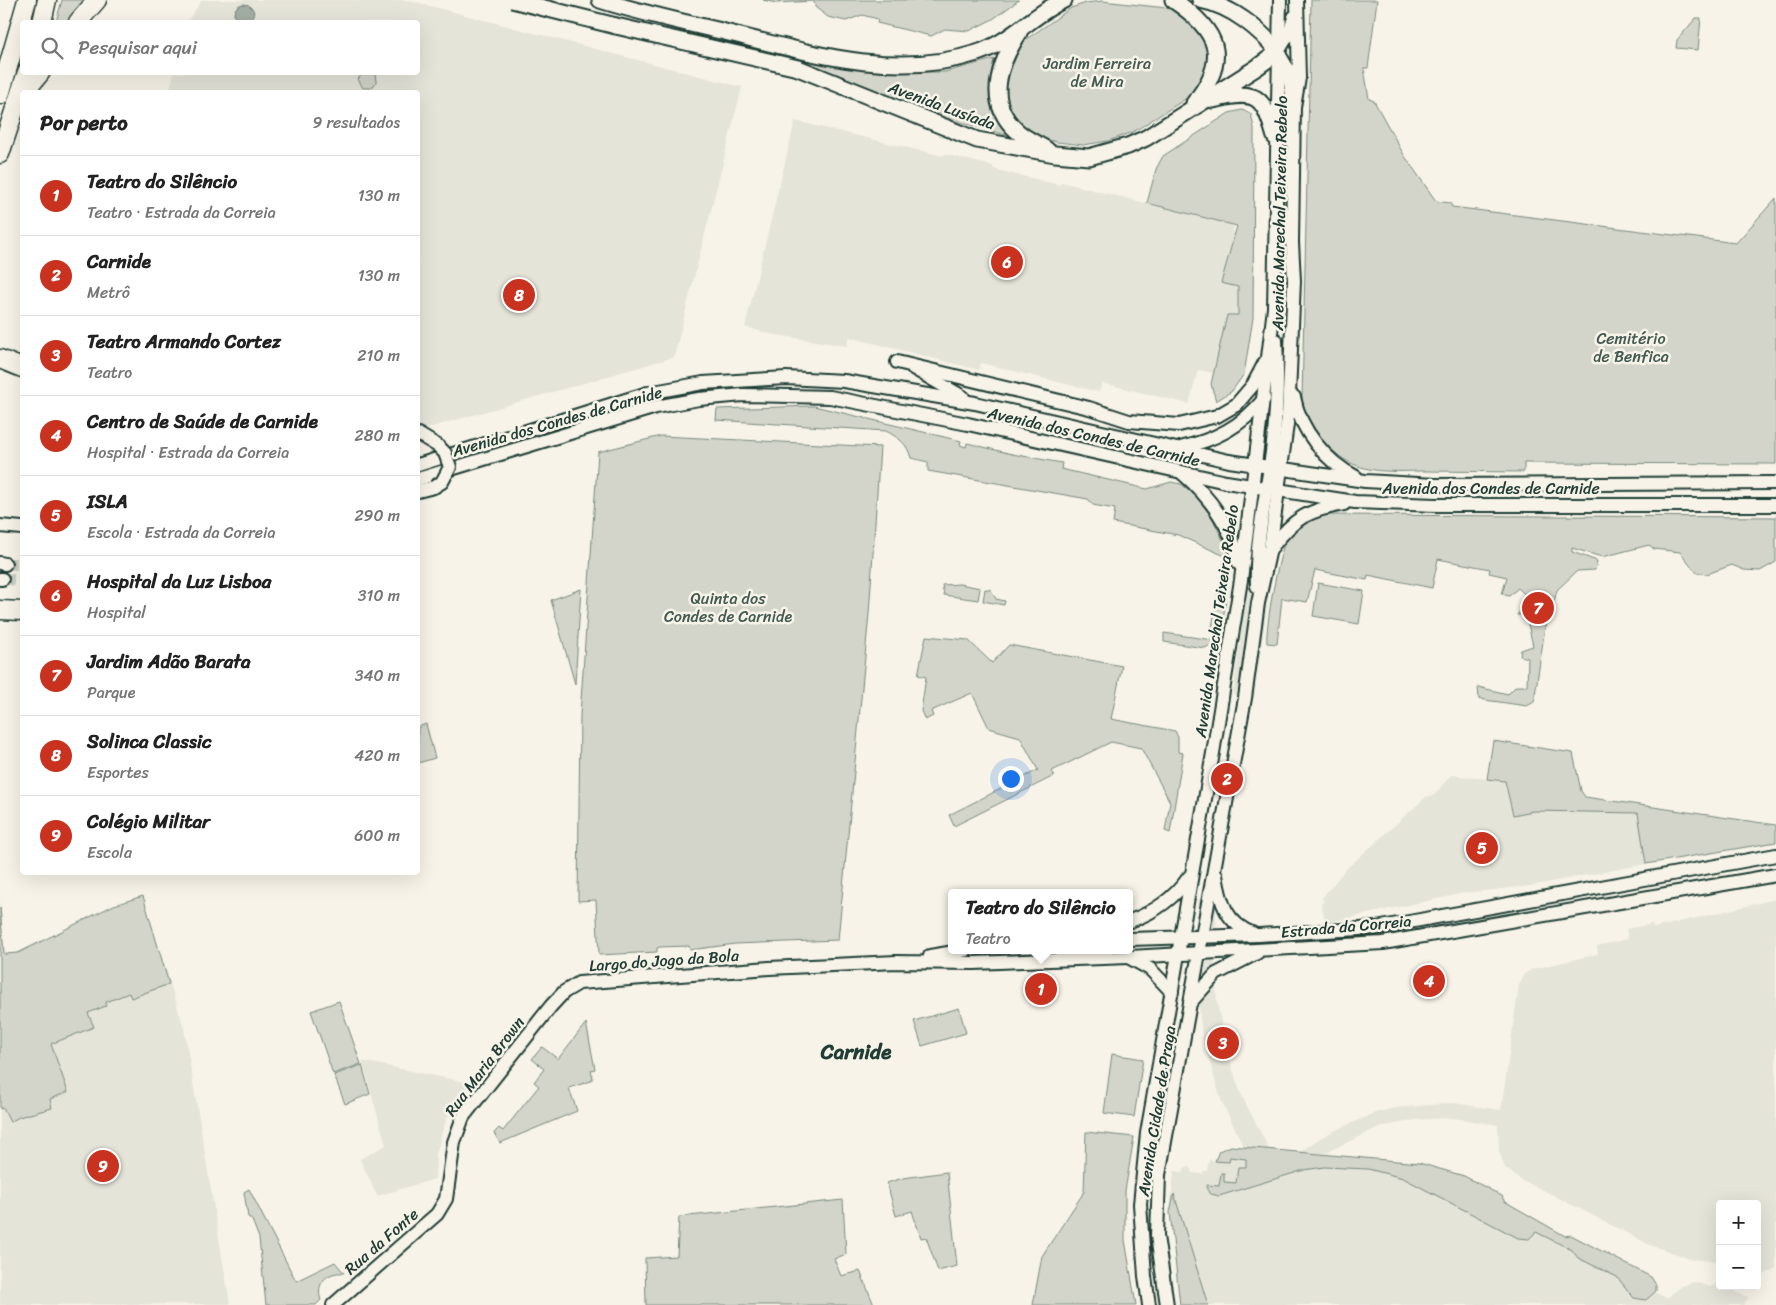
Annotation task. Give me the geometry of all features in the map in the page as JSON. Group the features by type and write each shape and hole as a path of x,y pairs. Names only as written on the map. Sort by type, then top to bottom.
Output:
{"highway":[{"path":"22,20 26,0"},
{"path":"42,20 47,0"},
{"path":"80,20 97,0"},
{"path":"0,95 20,26"},
{"path":"23,90 26,75"},
{"path":"27,90 39,75"},
{"path":"0,154 20,102"},
{"path":"0,359 20,367"},
{"path":"0,610 20,611"}],"main road":[{"name":"Avenida Lusíada","path":"512,0 798,68 977,140 1054,154 1089,157 1106,153 1146,138 1278,52"},
{"name":"Avenida Lusíada","path":"600,0 814,54 849,60 907,65 927,64 975,54 994,47 1064,0"},
{"path":"1173,0 1201,20 1208,30 1215,50 1214,69 1210,80 1185,114"},
{"path":"1200,0 1230,12 1259,30 1278,52 1288,69 1294,107"},
{"name":"Avenida Marechal Teixeira Rebelo","path":"1276,468 1275,424 1278,372 1274,308 1275,137 1280,0"},
{"path":"1278,52 1290,32 1297,1"},
{"name":"Avenida Marechal Teixeira Rebelo","path":"1258,603 1258,547 1272,489 1291,383 1294,281 1292,242 1294,107 1299,78 1297,1"},
{"path":"1022,28 1002,62 998,76 999,98 1008,121 1018,132 1054,154"},
{"path":"1202,102 1236,94 1254,97 1266,110 1275,137"},
{"name":"Avenida Marechal Teixeira Rebelo","path":"1178,954 1240,580 1274,308"},
{"path":"975,403 914,368 897,362 1088,408 1128,421 1179,425 1217,416 1236,405 1244,397 1268,355"},
{"name":"Avenida dos Condes de Carnide","path":"420,464 619,400 703,383 766,378 821,379 868,384 975,403 1170,448 1255,465 1365,481 1435,485 1776,483"},
{"path":"1291,383 1298,414 1308,432 1342,469 1365,481"},
{"name":"Avenida dos Condes de Carnide","path":"420,478 656,407 699,399 743,395 830,398 968,424 1180,472 1252,486 1355,502 1436,505 1776,505"},
{"path":"1128,421 1170,448 1200,444 1228,432 1255,410 1264,399"},
{"path":"420,435 438,446 445,453 450,467 442,482 434,487 420,490"},
{"path":"1180,472 1204,494 1221,520 1237,553 1240,580"},
{"name":"Avenida Marechal Teixeira Rebelo","path":"1199,953 1250,670 1258,603 1270,549 1272,489"},
{"path":"1270,549 1291,524 1304,515 1323,508 1355,502"},
{"path":"1227,666 1250,670"},
{"name":"Estrada da Correia","path":"1133,939 1259,935 1376,928 1776,856"},
{"path":"1214,868 1220,900 1226,912 1238,926 1259,935"},
{"path":"1133,920 1166,903 1191,875"},
{"name":"Estrada da Correia","path":"896,962 974,963 1129,957 1383,943 1776,875"},
{"path":"1189,1005 1216,974 1263,950"},
{"path":"896,962 948,953"},
{"name":"Avenida Cidade de Praga","path":"1167,1305 1157,1236 1159,1175 1199,953"},
{"name":"Avenida Cidade de Praga","path":"1149,1305 1140,1204 1147,1132 1178,954"},
{"path":"1129,957 1150,968 1172,992"},
{"name":"Largo do Jogo da Bola","path":"564,992 579,984 594,981 769,968 896,962"},
{"name":"Rua Maria Brown","path":"446,1199 454,1142 464,1117 564,992"},
{"name":"Rua da Fonte","path":"333,1305 437,1214 446,1199"}],"shaded area":[{"path":"202,0 407,0 742,87 674,357 420,430 420,90 170,90 173,75 420,75 420,20 188,20"},
{"path":"240,5 248,5 254,14 252,20 236,20 235,18 235,10"},
{"path":"795,121 943,156 944,154 993,166 993,169 1060,185 1061,182 1234,225 1232,232 1239,234 1252,255 1255,264 1253,318 1246,364 1241,379 1232,391 1216,401 1211,386 1213,373 1198,370 1189,404 1102,383 1099,392 981,363 979,370 849,337 847,346 770,334 745,327"},
{"path":"1251,555 1274,558 1254,698 1233,695"},
{"path":"1451,775 1505,781 1513,815 1533,811 1638,813 1646,864 1530,886 1464,893 1326,923 1321,903 1324,902 1322,898 1344,871 1426,797 1434,795"},
{"path":"143,896 184,1028 230,1304 0,1305 0,900 5,954 19,953 114,905"},
{"path":"1199,899 1217,902 1214,958 1217,1002 1226,1048 1240,1092 1269,1149 1300,1152 1320,1138 1338,1129 1375,1113 1394,1108 1454,1103 1501,1110 1519,985 1524,974 1533,969 1598,954 1597,946 1628,939 1626,929 1652,924 1654,928 1776,899 1776,1268 1761,1277 1761,1200 1716,1200 1716,1262 1692,1259 1650,1245 1522,1181 1505,1168 1499,1151 1498,1125 1454,1118 1416,1120 1379,1127 1323,1154 1419,1163 1464,1176 1502,1196 1504,1201 1565,1236 1571,1235 1652,1291 1667,1298 1682,1286 1694,1282 1710,1287 1716,1284 1716,1290 1738,1290 1734,1292 1749,1297 1743,1305 1180,1305 1170,1212 1174,1171 1183,1172 1185,1167 1190,1167 1192,1173 1203,1174 1203,1171 1207,1171 1209,1160 1215,1161 1219,1151 1231,1146 1244,1147 1221,1100 1202,1036 1194,959"},
{"path":"362,1061 470,1083 452,1107 443,1128 436,1155 435,1179 377,1196 360,1159 386,1145"}],"green space":[{"path":"62,0 93,0 78,20 57,20"},
{"path":"763,0 1019,0 993,19 969,31 945,29 931,36 877,23 878,19 862,15 846,21 828,17 815,7 814,1 776,3"},
{"name":"Cemitério de Benfica","path":"1311,0 1377,0 1368,68 1364,68 1369,99 1374,101 1404,155 1436,201 1450,203 1452,207 1736,243 1776,198 1776,464 1524,463 1524,472 1388,471 1370,469 1353,464 1328,446 1314,428 1302,400"},
{"name":"Jardim Ferreira de Mira","path":"1102,1 1176,9 1204,29 1212,62 1195,93 1133,132 1108,141 1083,145 1036,137 1009,115 1001,81 1021,43 1071,8 1086,3"},
{"path":"1696,18 1701,18 1698,50 1676,48 1677,40"},
{"path":"678,31 787,57 884,72 945,72 994,59 990,92 991,100 998,117 1013,137 935,115 817,68"},
{"path":"361,75 375,75 376,82 372,88 363,88 358,79"},
{"path":"1242,110 1251,114 1254,128 1253,318 1244,374 1232,391 1216,401 1211,384 1227,315 1238,315 1238,287 1221,283 1237,226 1147,203 1156,169 1163,156 1229,113"},
{"path":"814,406 961,441 960,445 966,447 967,443 1062,463 1061,469 1147,489 1171,482 1181,484 1194,494 1212,517 1229,553 1231,564 1221,634 1211,633 1225,556 1178,535 1113,523 1115,509 1093,505 1088,499 928,471 928,462 911,458 902,442 886,431 716,420 717,409"},
{"name":"Quinta dos Condes de Carnide","path":"661,436 880,447 869,614 838,940 735,944 690,950 689,946 659,947 657,952 599,955 596,900 578,901 580,715 598,452"},
{"path":"1322,515 1776,517 1776,562 1760,571 1744,570 1732,565 1707,574 1697,573 1680,552 1654,549 1649,545 1602,557 1572,548 1572,552 1597,561 1595,570 1577,571 1557,590 1551,614 1547,614 1534,702 1527,706 1479,698 1478,687 1508,694 1516,686 1527,686 1528,658 1520,656 1521,650 1533,646 1526,615 1517,615 1530,599 1518,588 1509,596 1502,594 1507,577 1489,573 1490,569 1438,559 1432,588 1368,575 1367,580 1315,570 1307,602 1282,598 1277,644 1267,643 1273,590 1280,558 1287,538 1303,524"},
{"path":"1318,583 1364,591 1359,624 1313,616"},
{"path":"960,584 980,588 978,600 944,595 942,585"},
{"path":"581,589 575,684 551,600"},
{"path":"985,589 991,590 996,599 1005,601 1004,605 983,601"},
{"path":"1164,633 1213,640 1214,643 1205,648 1164,642"},
{"path":"926,636 968,640 992,663 1009,645 1122,666 1111,719 1175,731 1178,737 1178,752 1183,753 1170,833 1165,831 1170,802 1141,748 1111,742 1052,771 1054,776 954,826 949,815 1038,770 1020,737 989,728 972,693 931,711 933,716 925,720 921,711 926,677 918,675"},
{"path":"426,724 435,758 420,762 420,726"},
{"path":"1493,741 1573,753 1581,791 1585,797 1776,825 1776,842 1646,864 1638,813 1533,811 1513,815 1505,781 1487,779"},
{"path":"143,896 169,984 131,998 129,993 106,1002 106,1006 88,1013 94,1027 51,1044 68,1092 50,1099 52,1108 19,1117 10,1122 3,1108 0,1109 0,908 4,954 18,953 114,905"},
{"path":"339,1001 361,1064 333,1074 311,1011"},
{"path":"959,1008 966,1033 922,1046 914,1021"},
{"path":"586,1023 595,1069 591,1070 593,1078 591,1081 569,1088 577,1111 500,1143 494,1133 499,1128 503,1131 539,1086 534,1082 544,1069 532,1059 542,1047 558,1059"},
{"path":"1112,1054 1143,1059 1134,1117 1104,1113"},
{"path":"362,1065 370,1094 345,1104 334,1075"},
{"path":"1086,1132 1134,1137 1125,1191 1125,1240 1136,1305 1033,1305 1042,1256 1084,1192"},
{"path":"1231,1146 1419,1163 1464,1176 1502,1196 1504,1201 1565,1236 1571,1235 1651,1277 1656,1285 1656,1291 1646,1300 1634,1298 1617,1277 1578,1258 1572,1250 1536,1232 1529,1239 1518,1238 1403,1178 1368,1169 1324,1167 1304,1170 1219,1196 1211,1194 1207,1190 1207,1185 1219,1186 1221,1173 1224,1173 1224,1182 1236,1183 1238,1167 1246,1167 1246,1159 1230,1157 1229,1162 1215,1161 1219,1151"},
{"path":"947,1172 957,1266 938,1271 926,1237 921,1238 912,1211 896,1216 887,1183 903,1178"},
{"path":"249,1189 296,1281 335,1262 344,1273 332,1274 324,1280 320,1289 321,1300 316,1305 266,1305 259,1238 252,1220 248,1217 244,1192"},
{"path":"1174,1194 1208,1305 1180,1305 1170,1212"},
{"path":"843,1200 846,1254 834,1259 841,1276 860,1271 874,1305 646,1305 645,1258 677,1256 679,1217"}],"tunnel":[{"path":"5,564 20,564"},
{"path":"2,579 20,580"}],"place":[{"name":"Hospital da Luz Lisboa","path":"1007,262"},
{"name":"Solinca Classic","path":"519,295"},
{"name":"Jardim Adão Barata","path":"1538,608"},
{"name":"Carnide","path":"1227,779"},
{"name":"ISLA","path":"1482,848"},
{"name":"Centro de Saúde de Carnide","path":"1429,981"},
{"name":"Teatro do Silêncio","path":"1041,989"},
{"name":"Teatro Armando Cortez","path":"1223,1043"},
{"name":"Colégio Militar","path":"103,1166"}],"district":[{"name":"Carnide","path":"856,1052"}]}
